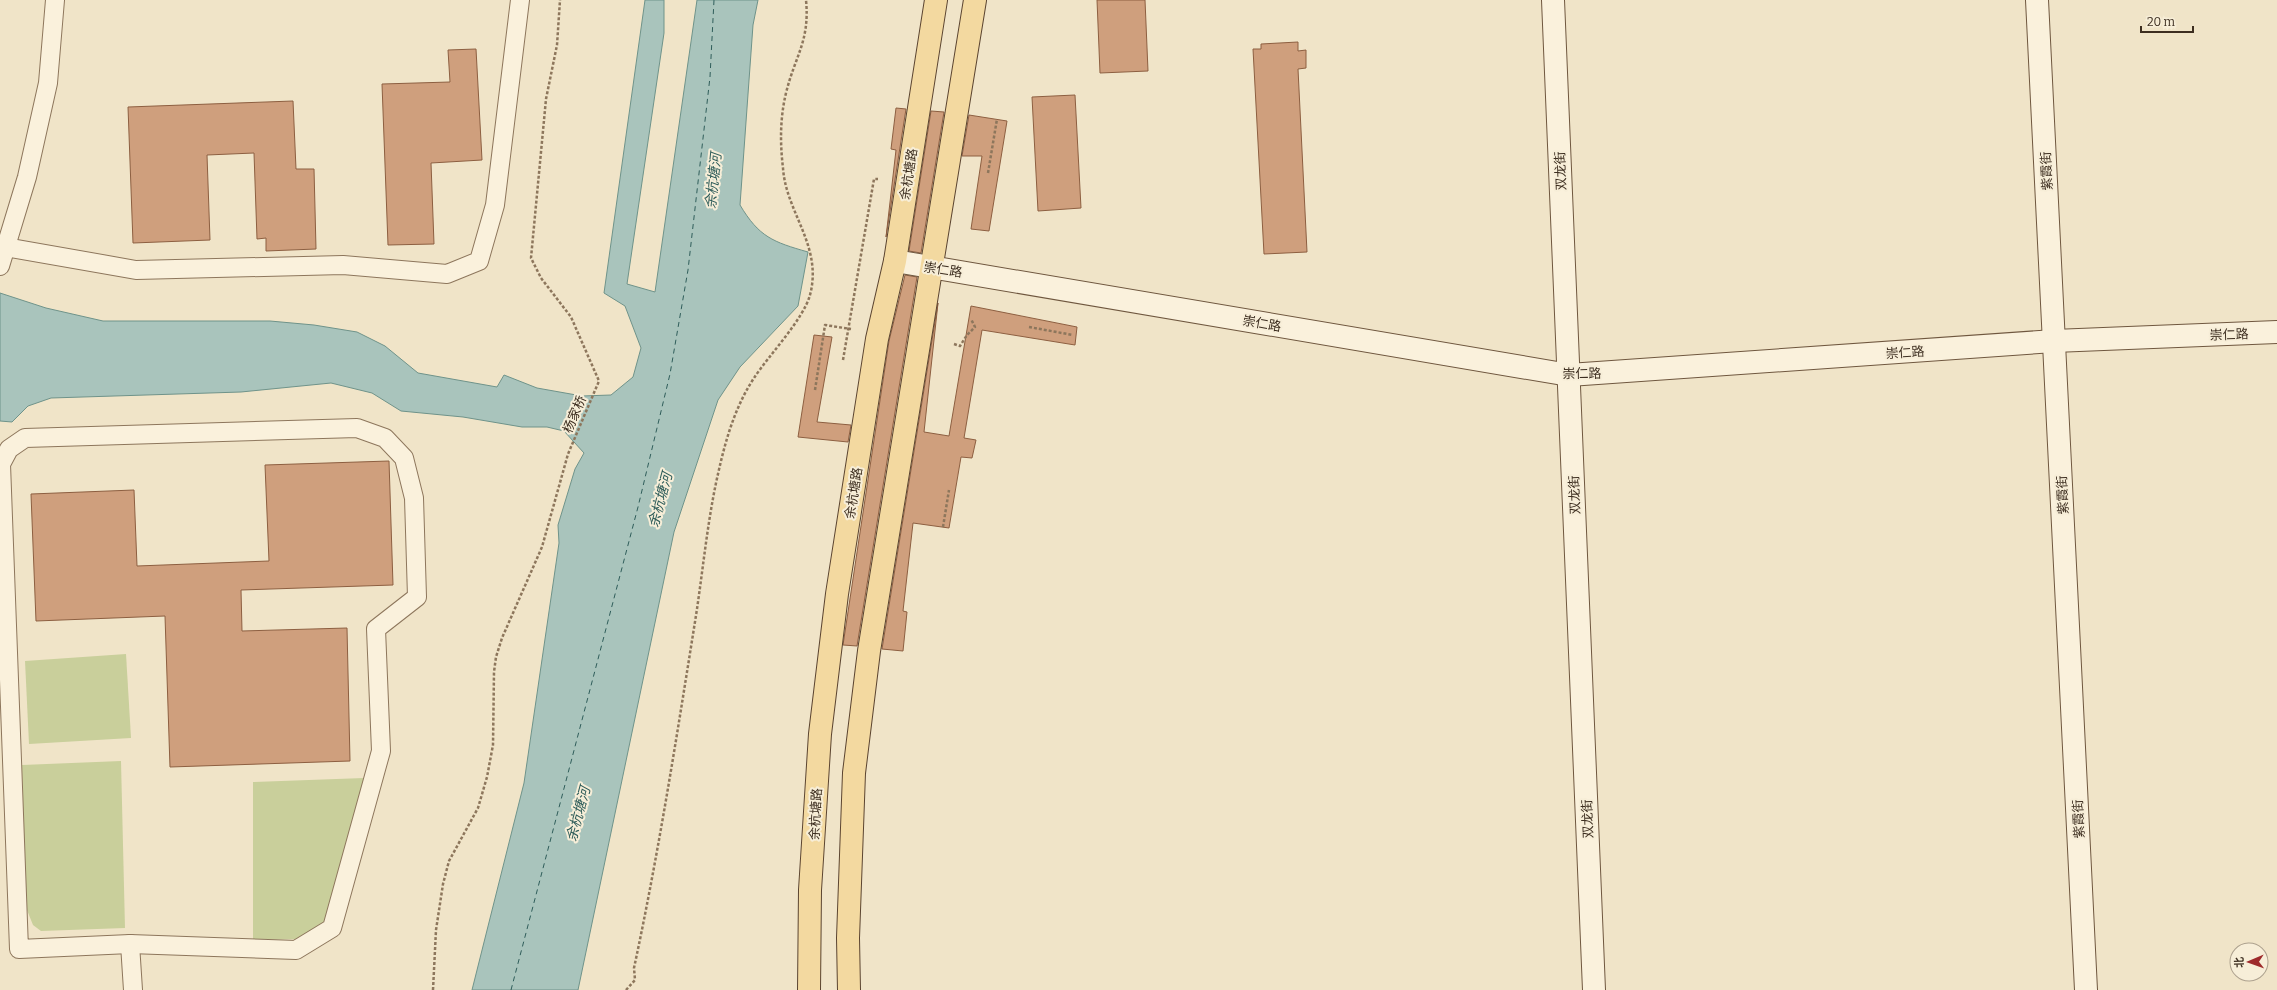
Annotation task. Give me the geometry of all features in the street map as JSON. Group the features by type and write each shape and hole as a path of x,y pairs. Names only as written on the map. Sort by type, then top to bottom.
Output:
{"main road":[{"name":"余杭塘路","path":"809,990 810,890 820,734 837,594 877,340 895,261 936,0"},
{"path":"849,990 848,938 854,773 869,651 916,352 932,267 974,0"}],"street":[{"path":"0,266 3,246 27,177 48,83 55,0"},
{"path":"3,246 136,270 343,265 447,274 479,260 495,205 520,0"},
{"name":"双龙街","path":"1553,0 1594,990"},
{"name":"紫霞街","path":"2037,0 2086,990"},
{"name":"崇仁路","path":"895,261 1569,375 2054,341 2277,332"},
{"path":"357,428 385,438 404,458 414,498 417,597 376,629 381,751 332,928 296,950 130,944 19,949 1,464 9,449 25,438 357,428"},
{"path":"130,944 133,990"}],"path":[{"name":"杨家桥","path":"433,990 436,930 443,884 449,861 478,808 487,777 493,745 494,672 496,657 502,638 542,547 568,454 599,381 571,317 541,278 531,258 546,98 557,46 560,0"},
{"path":"626,990 634,980 634,968 694,628 716,484 728,433 738,407 752,380 772,351 804,312 810,294 813,270 810,250 805,231 790,199 783,172 781,140 782,112 785,97 805,40 808,19 806,0"},
{"path":"988,173 997,119"},
{"path":"843,360 850,329 874,179 878,179"},
{"path":"954,344 960,346 967,335 975,327 971,319"},
{"path":"815,390 825,325 850,329"},
{"path":"1029,327 1072,335"},
{"path":"943,527 949,490"}],"green space":[{"path":"126,654 131,738 29,744 25,661"},
{"path":"121,761 125,928 41,931 33,925 25,905 22,765"},
{"path":"364,778 327,919 314,933 300,939 253,940 253,782"}],"water":[{"name":"余杭塘河","path":"645,0 664,0 664,33 627,284 655,292 697,0 758,0 753,25 740,205 754,224 768,237 785,245 808,252 798,306 740,367 718,400 674,532 578,990 472,990 524,783 559,543 558,525 575,469 584,453 564,431 547,427 522,427 463,417 401,411 372,393 331,383 241,392 51,398 28,406 12,422 0,421 0,293 46,308 103,321 270,321 314,325 357,332 385,346 418,373 497,387 504,375 537,388 582,396 611,395 633,377 641,348 625,306 604,293"}],"building":[{"path":"1097,0 1145,0 1148,71 1100,73"},
{"path":"1298,42 1298,51 1306,50 1306,68 1298,69 1307,252 1264,254 1253,49 1261,49 1261,44"},
{"path":"476,49 482,160 431,163 434,244 388,245 382,84 450,82 448,50"},
{"path":"1075,95 1081,208 1038,211 1032,97"},
{"path":"293,101 296,169 314,169 316,249 266,251 266,238 257,239 254,153 207,155 210,240 133,243 128,107"},
{"path":"896,108 906,109 886,237 896,150 891,149"},
{"path":"931,111 944,112 921,253 909,251"},
{"path":"969,115 1007,121 989,231 971,229 982,156 962,156"},
{"path":"905,275 917,277 857,646 843,645 889,341"},
{"path":"938,303 924,432 949,436 971,306 1077,327 1075,345 982,330 964,438 976,440 972,458 961,457 949,528 913,523 903,611 907,612 903,651 882,649"},
{"path":"814,335 832,337 817,422 851,425 848,442 798,437"},
{"path":"389,461 393,585 241,590 242,631 347,628 350,761 170,767 165,616 36,621 31,494 134,490 137,566 269,561 265,465"}],"ferry route":[{"path":"511,990 638,507 670,374 688,270 710,77 714,0"}]}
